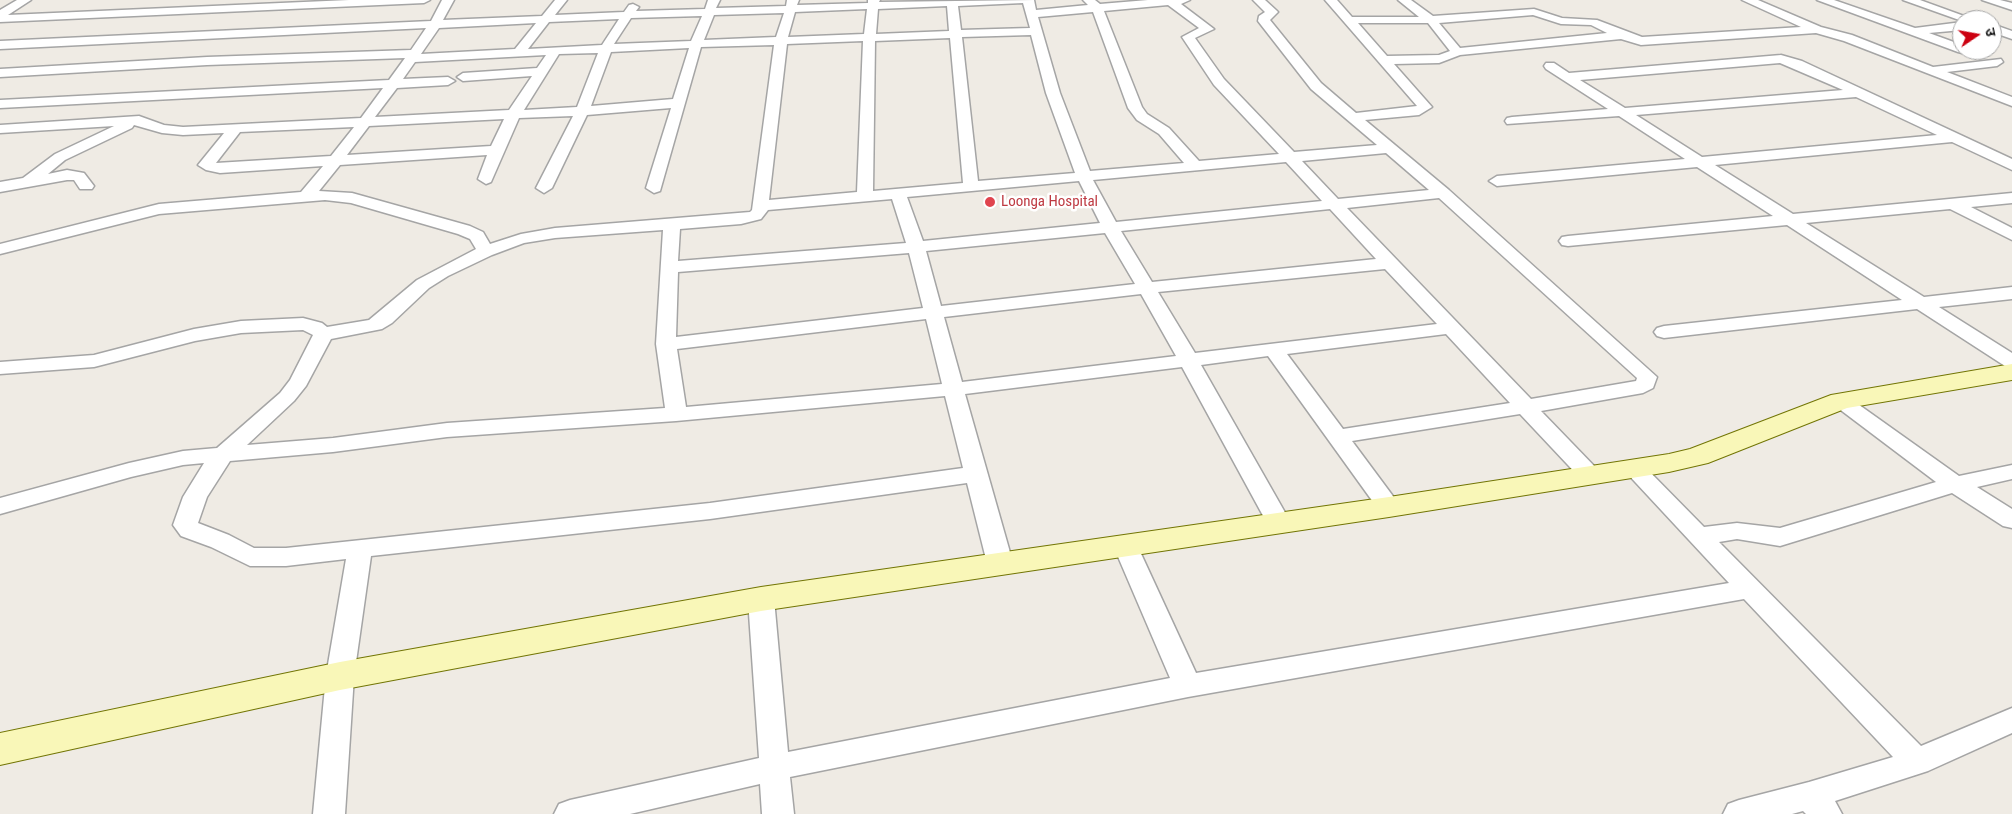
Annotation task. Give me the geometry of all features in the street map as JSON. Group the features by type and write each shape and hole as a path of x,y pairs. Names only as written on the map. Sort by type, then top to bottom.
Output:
{"main road":[{"path":"0,749 340,676 761,599 1389,508 1634,469 1698,456 1841,401 2012,372"}],"street":[{"path":"0,17 25,0"},
{"path":"0,83 126,0"},
{"path":"0,17 105,14 269,3 424,0"},
{"path":"306,196 336,160 394,83 436,24 448,0"},
{"path":"519,52 561,0"},
{"path":"544,188 582,111 606,48 638,0"},
{"path":"0,45 544,20 628,15 711,6 953,2 1030,11 1093,5 1189,0"},
{"path":"1259,0 1272,12 1262,19 1308,78 1443,193 1647,377 1646,384 1636,389 1336,437"},
{"path":"1331,0 1425,107 1419,111 1354,117"},
{"path":"1404,0 1431,20 1457,52"},
{"path":"1748,0 2012,102"},
{"path":"1822,0 1952,46"},
{"path":"1909,0 1952,14"},
{"path":"1988,0 2012,7"},
{"path":"1170,1 1208,29 1190,34 1188,37 1219,82 1333,205 1391,263 1591,476"},
{"path":"953,2 970,187"},
{"path":"29,181 60,158 139,120 240,33 269,3"},
{"path":"865,197 869,38 874,3"},
{"path":"323,334 375,325 385,319 423,284 486,251 538,235 741,219 755,216 760,212 762,206 781,41 792,4"},
{"path":"1093,5 1134,108 1142,117 1164,131 1196,167"},
{"path":"654,188 696,44 711,6"},
{"path":"0,73 208,61 555,52 696,44 957,35 1030,11"},
{"path":"1030,11 1053,93 1084,177 1111,228 1188,358 1279,523"},
{"path":"1348,20 1431,20 1538,12 1561,21 1593,22 1641,41 1817,28"},
{"path":"1848,38 1952,27"},
{"path":"1383,60 1446,58 1457,52 1622,35"},
{"path":"486,178 496,150 514,114 555,52"},
{"path":"1566,77 1781,59 1798,64 2012,165"},
{"path":"1991,60 2012,67"},
{"path":"1932,70 1997,62"},
{"path":"1550,66 2012,362"},
{"path":"463,76 542,72"},
{"path":"0,104 448,80"},
{"path":"1512,121 1859,93"},
{"path":"0,129 139,120 172,131 235,129 582,111 678,103"},
{"path":"235,129 206,165 220,168 496,150"},
{"path":"1497,181 1697,160 1954,138"},
{"path":"762,206 1391,148"},
{"path":"0,187 74,174 79,176 86,186"},
{"path":"669,267 916,247 1443,193"},
{"path":"898,194 916,247 952,389 1000,564"},
{"path":"0,248 159,209 306,196 338,196 352,198 464,230 477,236 486,251"},
{"path":"1568,240 2012,198"},
{"path":"1953,204 2012,235"},
{"path":"672,224 666,344 676,414"},
{"path":"666,344 932,312 1391,263"},
{"path":"1664,332 2012,292"},
{"path":"0,368 94,361 194,335 233,328 304,324 315,327 323,334"},
{"path":"0,506 183,458 222,456 447,430 676,414 952,389 1188,358 1452,328"},
{"path":"323,334 299,382 287,397 222,456 195,497 185,525 190,530 220,541 250,556 286,556 710,511 976,474"},
{"path":"1273,349 1389,508"},
{"path":"1841,401 1955,484 2012,520"},
{"path":"1634,469 1917,762"},
{"path":"1698,536 1737,532 1780,538 1955,484 2012,472"},
{"path":"1126,545 1188,686"},
{"path":"329,814 340,676 360,548"},
{"path":"570,814 773,768 1188,686 1749,589"},
{"path":"761,599 778,814"},
{"path":"1739,814 1817,805 2012,720"}],"place":[{"name":"Loonga Hospital","path":"990,202"}]}
